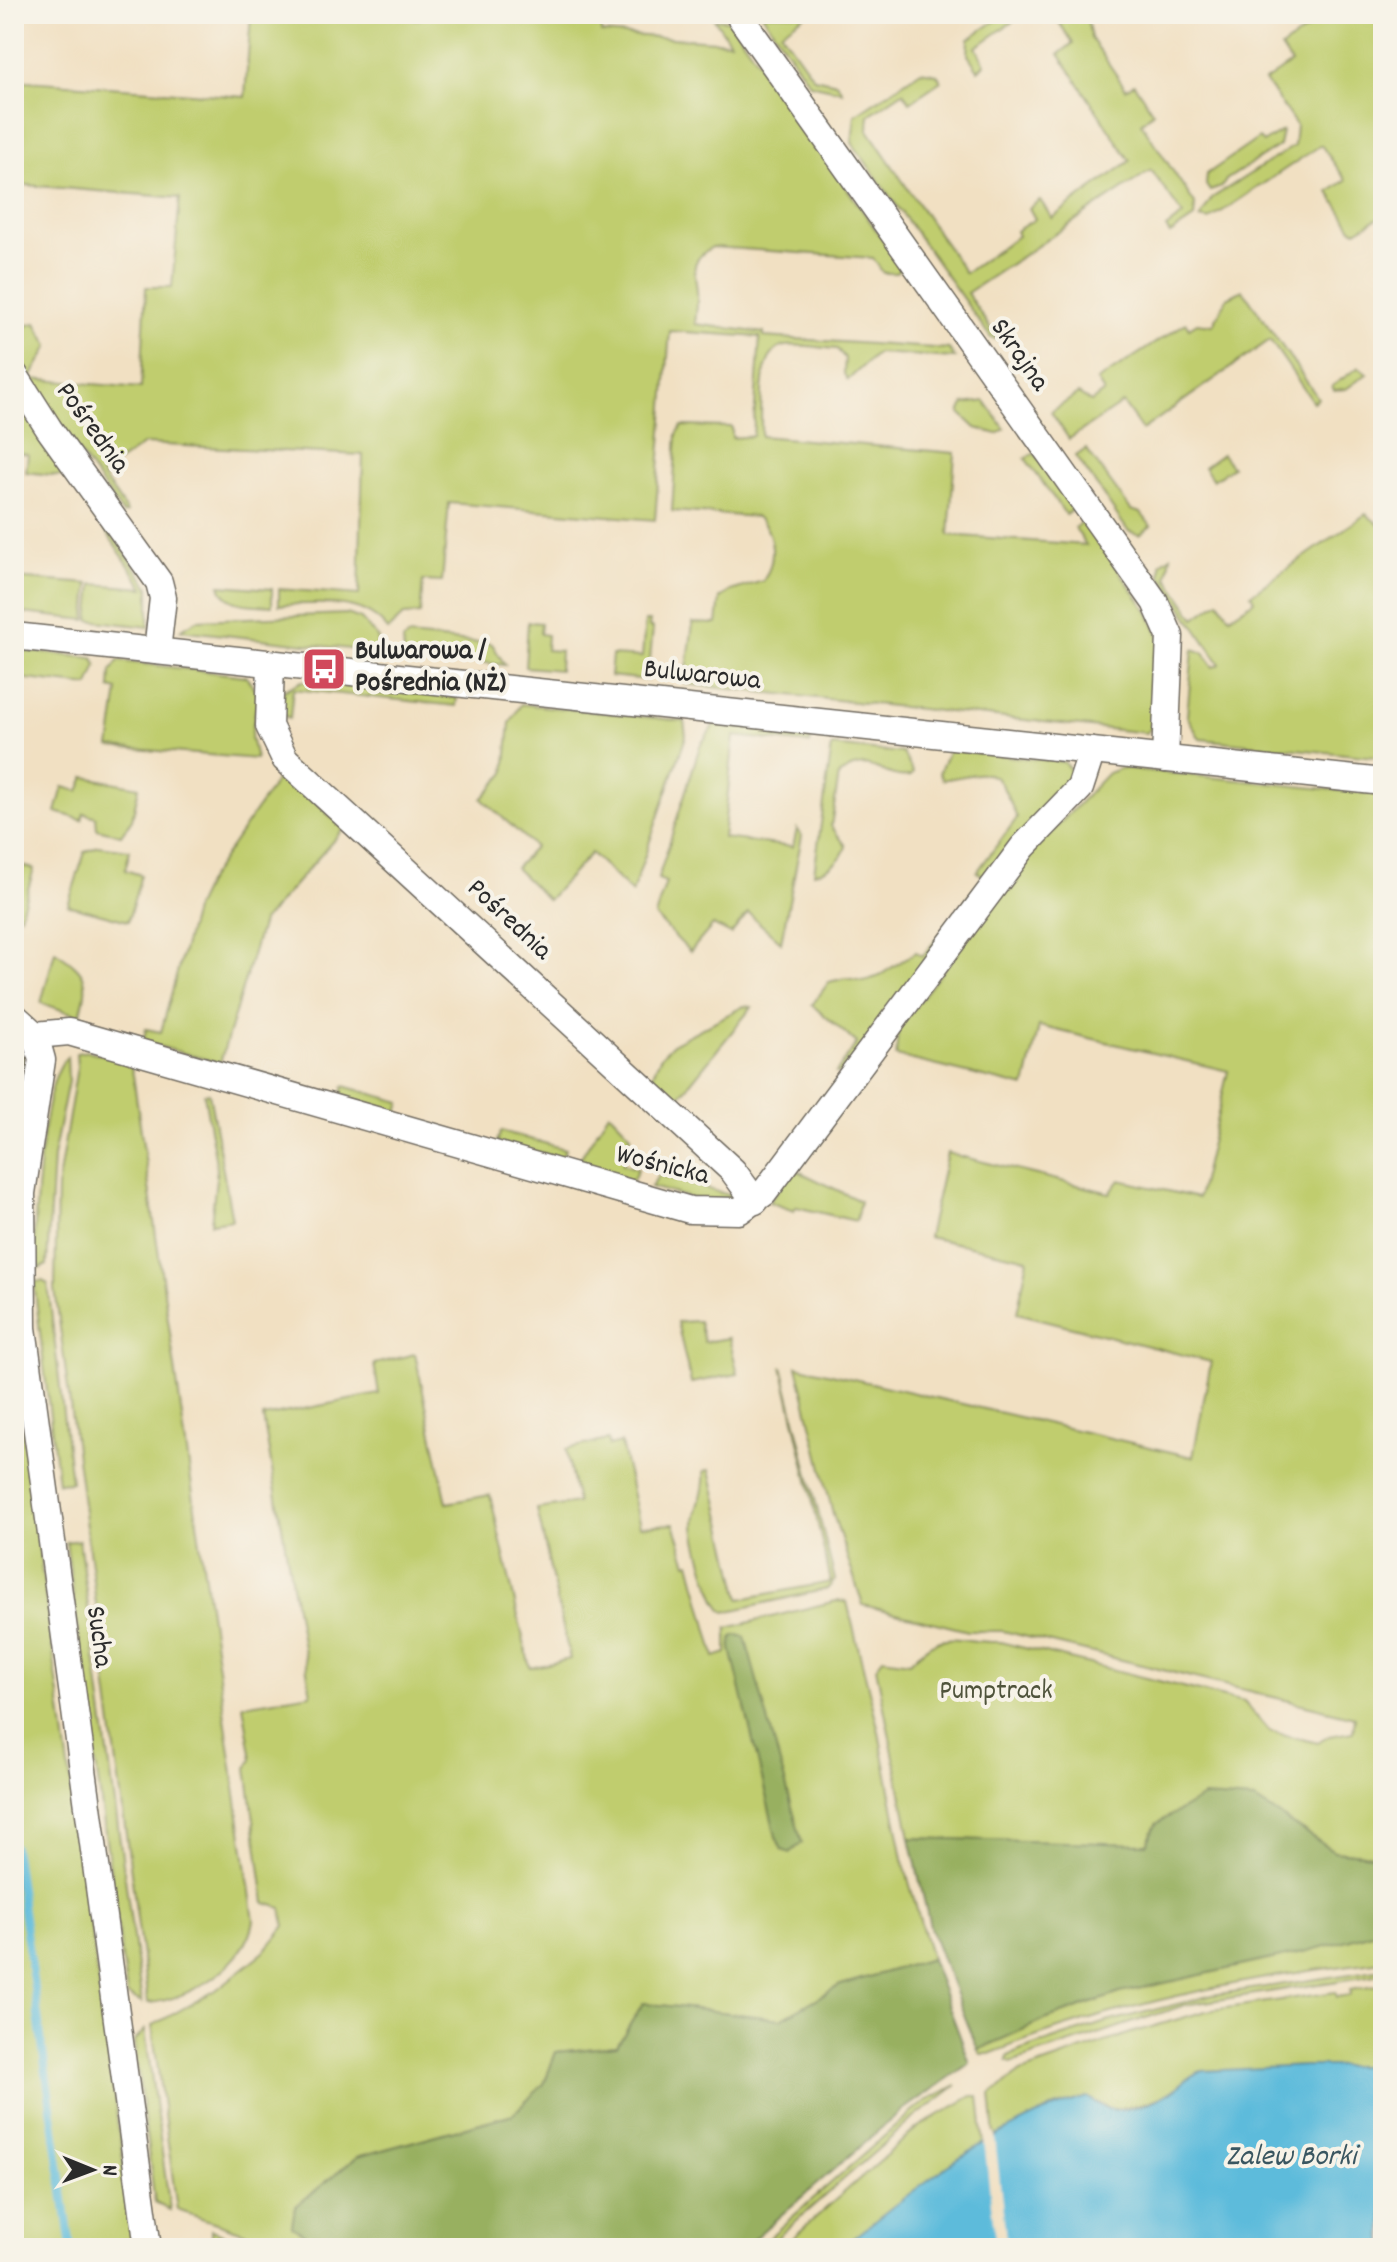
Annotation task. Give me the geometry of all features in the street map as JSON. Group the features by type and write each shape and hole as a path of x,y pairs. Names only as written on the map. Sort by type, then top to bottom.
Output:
{"street":[{"name":"Skrajna","path":"738,14 1155,602 1171,644 1165,759"},
{"name":"Pośrednia","path":"14,374 49,429 159,582 163,598 157,651"},
{"name":"Bulwarowa","path":"14,636 1383,782"},
{"name":"Pośrednia","path":"271,664 269,726 285,759 733,1171 755,1201"},
{"path":"755,1201 1023,847 1080,788 1092,751"},
{"path":"14,1016 35,1035"},
{"name":"Wośnicka","path":"35,1035 69,1032 690,1210 731,1212 755,1201"},
{"name":"Sucha","path":"35,1035 42,1078 25,1159 22,1193 20,1252 23,1328 148,2248"}],"green space":[{"path":"251,14 356,14 420,19 421,14 602,14 601,33 730,42 714,19 729,20 902,267 896,273 883,273 873,258 712,247 699,257 695,266 695,324 764,333 764,337 949,349 955,358 877,353 848,380 844,374 845,358 837,349 786,346 776,350 765,370 761,436 955,453 949,535 1086,545 1075,528 1083,520 1149,613 1161,639 1151,728 1146,733 685,684 693,623 717,624 720,598 731,591 763,581 770,565 772,548 768,531 757,517 672,511 677,434 682,426 732,427 732,438 753,436 760,337 670,331 655,520 449,503 442,582 423,581 420,614 404,615 388,630 377,619 352,607 338,604 279,605 279,589 359,595 363,455 144,444 101,474 127,512 123,514 14,361 14,329 36,323 49,346 30,379 141,388 146,287 172,287 180,198 14,184 14,80 245,97"},
{"path":"762,14 807,14 781,32 814,78 837,83 842,91 810,84"},
{"path":"1005,14 1024,14 976,47 985,64 978,70 968,55 969,39"},
{"path":"1053,14 1086,14 1091,38 1126,89 1134,84 1153,112 1141,123 1195,204 1194,218 1170,234 1166,228 1183,215 1151,170 967,293 997,339 991,338 852,143 855,115 921,71 937,74 941,81 910,102 903,92 869,115 868,130 965,273 1018,236 1016,231 1035,219 1029,208 1040,200 1052,218 1130,161 1059,54 1073,43"},
{"path":"1329,14 1383,14 1383,215 1356,231 1352,228 1329,192 1346,180 1321,145 1209,220 1200,218 1212,198 1294,146 1296,125 1265,81 1291,63 1281,48"},
{"path":"1282,131 1279,146 1226,180 1222,187 1210,191 1206,185 1207,174 1259,138 1263,143"},
{"path":"1243,290 1318,398 1313,402 1270,340 1142,430 1123,403 1069,439 1051,412 1078,394 1091,402 1104,392 1097,381 1186,323 1189,328 1197,323 1213,325 1227,298"},
{"path":"1359,367 1367,374 1346,389 1334,390 1332,386"},
{"path":"14,391 149,587 149,627 89,620 93,584 144,588 69,477 26,472 28,454 14,452"},
{"path":"985,401 1005,429 997,434 976,428 960,413 964,404"},
{"path":"1086,449 1131,510 1141,513 1151,526 1140,535 1128,531 1076,456"},
{"path":"1035,453 1074,508 1066,515 1025,458"},
{"path":"1222,454 1232,467 1213,480 1204,467"},
{"path":"1366,514 1383,528 1383,758 1200,739 1187,716 1193,649 1204,653 1213,667 1220,664 1161,576 1161,563 1171,556 1167,577 1195,618 1219,601 1230,617 1254,601 1251,594"},
{"path":"14,578 89,584 86,620 14,612"},
{"path":"220,585 272,589 272,606 234,601 228,598"},
{"path":"347,614 361,619 378,638 376,652 180,630 197,620"},
{"path":"645,621 650,621 649,627 653,628 648,680 610,676 612,655 642,657"},
{"path":"528,622 541,623 540,634 547,635 546,650 560,651 559,670 525,667"},
{"path":"408,636 492,644 505,665 404,654 403,641"},
{"path":"14,650 93,658 97,665 89,686 18,678 14,696"},
{"path":"118,661 246,676 258,695 251,737 256,759 110,747 118,690 110,688 111,671"},
{"path":"302,681 457,698 456,706 293,689 290,718 280,714 283,691"},
{"path":"521,704 684,721 686,736 632,893 591,853 548,900 515,868 535,847 482,799 505,773 510,723"},
{"path":"714,725 812,734 810,744 734,736 723,838 793,847 797,829 802,836 781,942 748,913 731,934 713,925 690,952 655,916 666,882 658,879 700,746"},
{"path":"832,746 903,753 913,772 911,776 901,776 860,765 839,775 831,826 846,846 834,864 814,873"},
{"path":"949,750 1064,762 1074,774 1072,782 988,879 977,872 1017,818 1004,789 992,776 975,774 943,780 939,773"},
{"name":"Pumptrack","path":"1121,768 1383,795 1383,1856 1334,1851 1283,1818 1148,1845 910,1838 876,1667 883,1658 910,1662 932,1643 942,1640 1000,1642 1244,1702 1269,1731 1318,1743 1329,1736 1353,1732 1355,1717 1003,1631 968,1631 863,1605 833,1514 797,1366 1193,1457 1211,1362 1017,1313 1028,1259 928,1237 947,1153 1110,1193 1120,1180 1198,1198 1228,1071 1039,1026 1025,1087 896,1056 898,1029 1039,845 1108,773"},
{"path":"282,772 345,827 262,922 220,1063 143,1042 146,1029 161,1032 195,907 207,882"},
{"path":"85,777 139,787 132,819 121,835 97,829 96,817 84,813 82,820 56,812 63,787 79,791"},
{"path":"98,846 130,850 125,870 141,875 128,921 68,905 85,852"},
{"path":"14,864 34,869 20,916 14,913"},
{"path":"980,882 983,885 842,1074 836,1073 857,1043 812,1005 829,982 846,978 864,981 877,977 916,952 923,956"},
{"path":"55,951 74,965 84,978 85,994 80,1016 41,1003"},
{"path":"744,1006 752,1007 675,1102 651,1078 661,1056 674,1043"},
{"path":"14,1038 21,1050 27,1077 14,1148"},
{"path":"88,1051 129,1061 133,1075 254,1920 241,1951 214,1976 181,1995 148,2003 55,1289 57,1188 77,1067 76,1053"},
{"path":"67,1057 68,1081 53,1157 47,1265 34,1271 37,1192 44,1125 58,1072"},
{"path":"344,1086 401,1102 398,1113 341,1097"},
{"path":"209,1093 232,1220 211,1223 217,1169 204,1094"},
{"path":"609,1112 631,1135 623,1164 638,1169 632,1182 576,1165"},
{"path":"501,1131 565,1149 562,1158 497,1142"},
{"path":"794,1169 860,1201 856,1221 796,1207 794,1211 769,1202"},
{"path":"659,1175 729,1195 733,1188 742,1201 723,1207 651,1187"},
{"path":"34,1282 48,1284 71,1482 58,1483"},
{"path":"699,1321 704,1342 729,1338 738,1374 691,1383 677,1322"},
{"path":"415,1354 447,1503 490,1495 530,1668 570,1659 537,1509 577,1503 566,1449 608,1440 609,1446 621,1443 640,1526 674,1524 687,1563 690,1562 715,1657 727,1653 727,1628 836,1601 847,1602 878,1727 904,1864 931,1959 841,1985 781,2019 643,2003 617,2046 556,2052 544,2084 514,2114 357,2157 295,2207 316,2241 336,2248 292,2248 177,2210 152,2026 216,1990 264,1952 285,1926 282,1908 265,1903 247,1768 252,1759 243,1705 311,1694 263,1417 379,1394 374,1364"},
{"path":"782,1366 835,1580 827,1589 725,1612 710,1586 696,1533 695,1518 704,1471 710,1470 740,1599 831,1582"},
{"path":"14,1390 17,1390 135,2248 14,2248"},
{"path":"79,1540 142,2003 127,1995 66,1542"},
{"path":"732,1637 745,1637 802,1843 790,1853 782,1850 776,1837 731,1649"},
{"path":"1203,1797 1255,1800 1334,1851 1383,1856 1383,1930 1308,1951 1120,1993 1042,2021 978,2050 931,1931 910,1838 1147,1844 1156,1824"},
{"path":"1383,1930 1383,1961 1232,1984 1085,2021 989,2054 981,2054 978,2050 1042,2021 1120,1993"},
{"path":"931,1959 970,2063 901,2111 743,2248 336,2248 292,2226 295,2207 357,2157 513,2114 544,2084 556,2052 617,2046 643,2003 781,2019 841,1985"},
{"path":"1383,1969 1383,1974 1185,2005 1011,2063 1007,2061 1008,2056 1022,2050 1103,2023 1213,1995"},
{"path":"1383,1985 1383,2066 1202,2071 1170,2093 1145,2103 1110,2109 1087,2097 1052,2108 995,2137 991,2094 1021,2072 1131,2033 1206,2011 1335,1992 1337,1997 1350,1995 1350,1990"},
{"path":"145,2030 170,2210 155,2203 134,2042"},
{"path":"957,2085 910,2121 765,2248 757,2248 928,2099"},
{"path":"972,2096 979,2096 984,2145 908,2196 841,2248 781,2248 918,2127"},
{"path":"211,2230 264,2248 246,2248 211,2237"}],"water":[{"name":"Zalew Borki","path":"1383,2066 1383,2248 841,2248 957,2160 988,2140 1053,2108 1087,2097 1107,2108 1126,2109 1162,2096 1202,2071"}],"pier":[{"path":"995,2133 1007,2248 996,2248 984,2140"}],"waterway":[{"path":"14,1847 71,2248"}],"place":[{"name":"Bulwarowa / Pośrednia (NŻ)","path":"324,669"}]}
